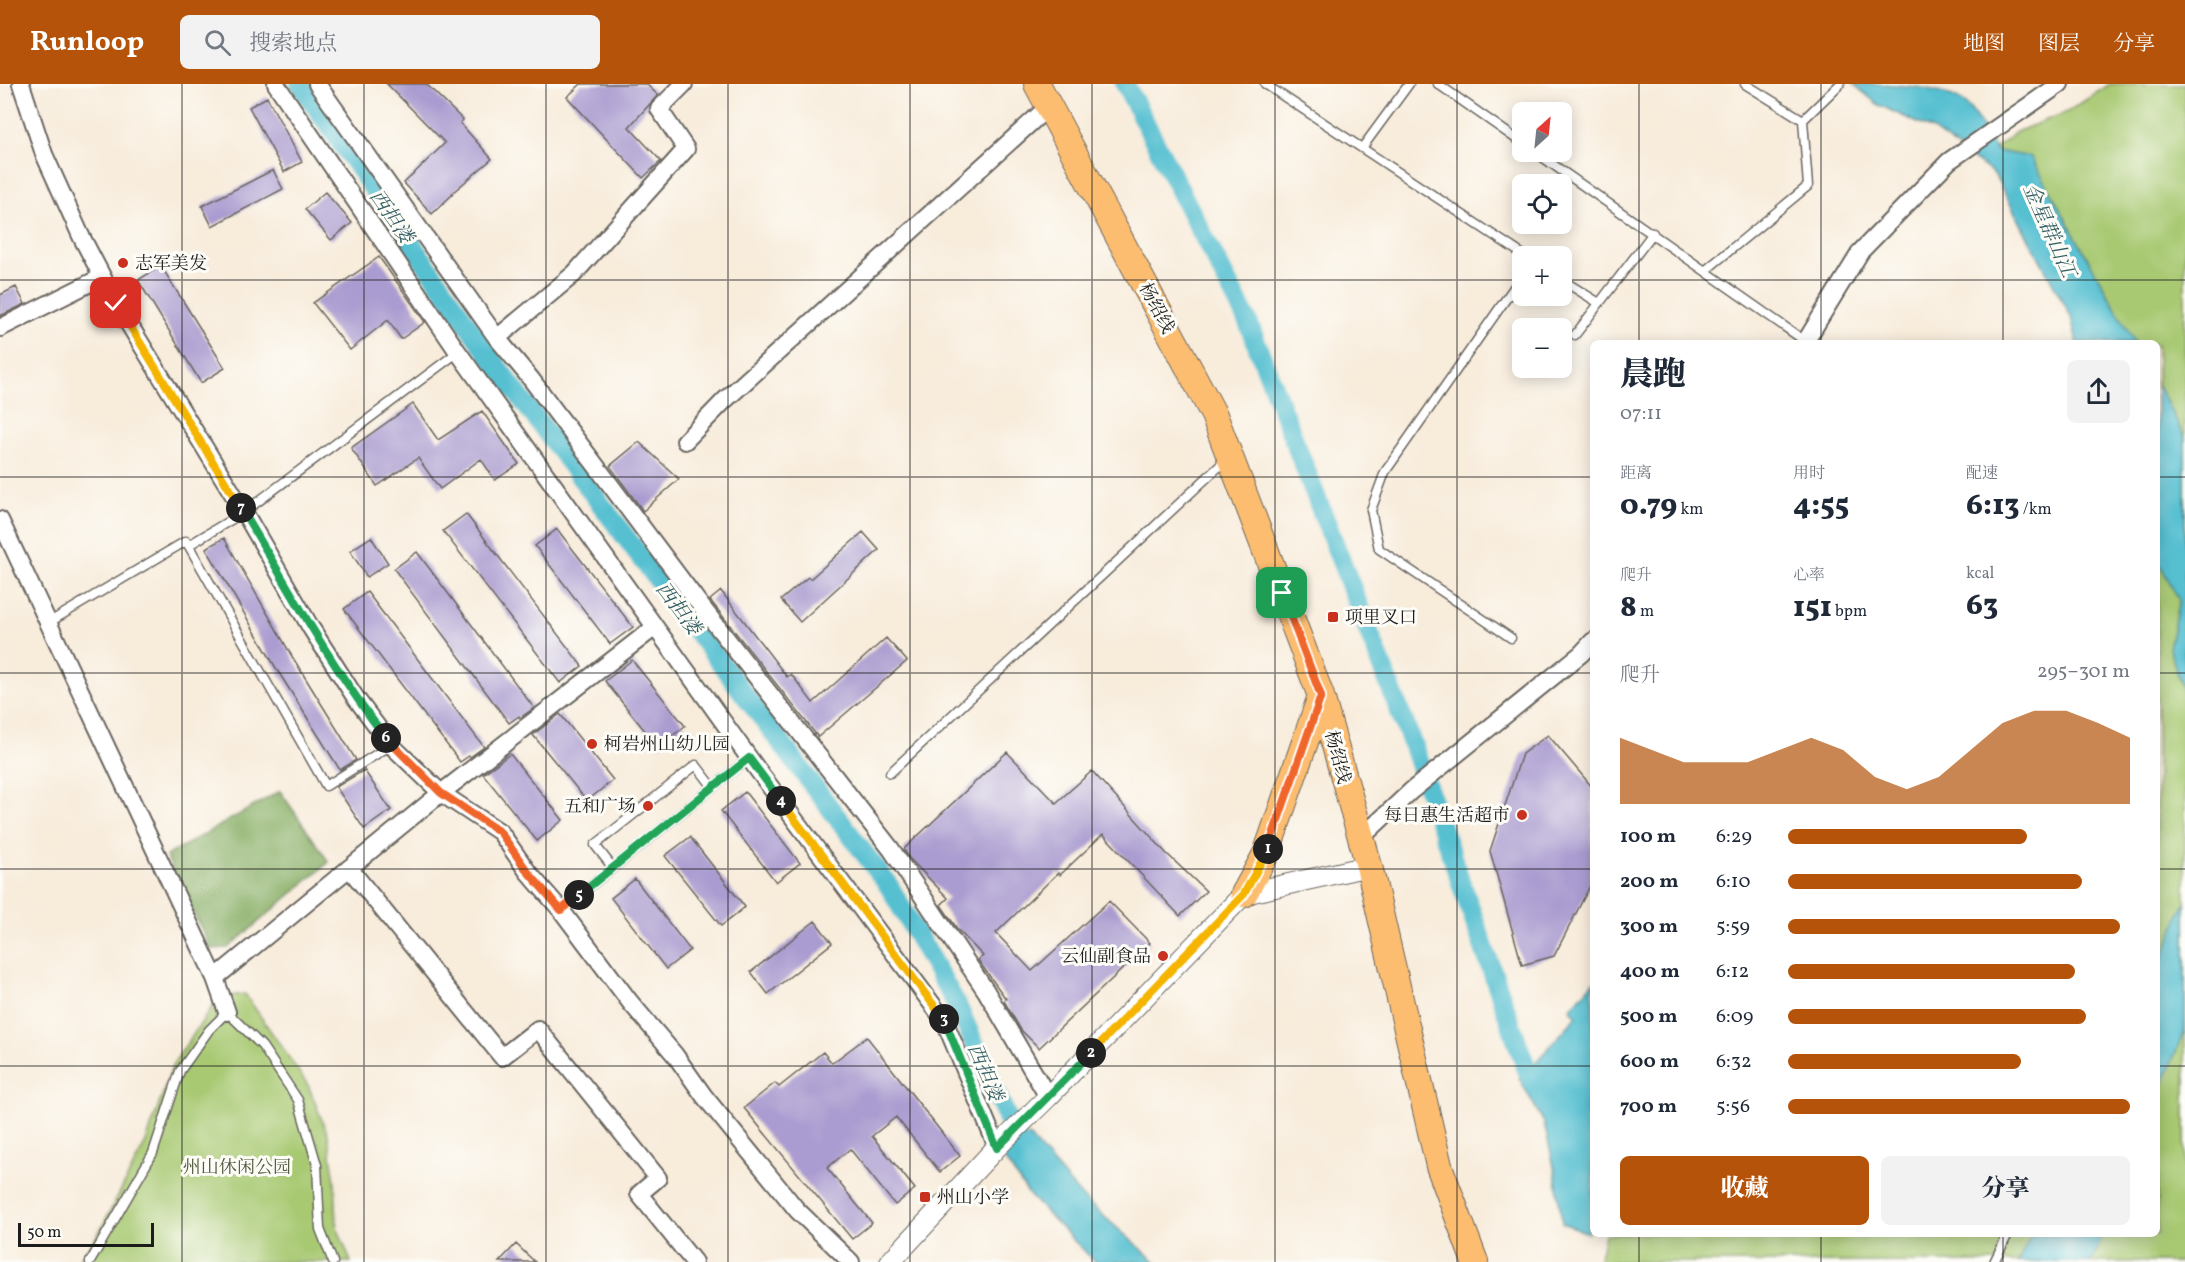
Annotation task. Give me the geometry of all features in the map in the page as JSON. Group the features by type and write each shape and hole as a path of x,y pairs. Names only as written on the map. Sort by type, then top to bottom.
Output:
{"main road":[{"name":"杨绍线","path":"1043,95 1214,415 1321,696 1369,866 1439,1166 1475,1262"},
{"path":"1244,894 1266,854 1321,696"}],"street":[{"path":"21,84 44,154 102,277 244,512 316,637 355,697 391,745 441,793 500,832 528,872 561,910 630,1002 675,1055 704,1096 797,1210 851,1262"},
{"path":"276,84 458,352 749,758 944,1020 997,1148"},
{"path":"317,84 497,338 531,379 724,637 891,849 986,991 1048,1097"},
{"path":"497,338 574,274 686,149 659,109 684,84"},
{"path":"1805,340 1861,251 1949,161 2060,84"},
{"path":"685,441 1043,95"},
{"path":"0,328 102,277"},
{"path":"0,520 214,978 227,1012"},
{"path":"214,978 441,793 655,627"},
{"path":"1360,838 1411,791 1581,654 1590,644"},
{"path":"890,1262 997,1148 1244,894 1369,866"},
{"path":"349,868 501,1057 538,1029 658,1178 639,1194 694,1262"}],"lane":[{"path":"1265,84 1512,247"},
{"path":"1362,148 1409,84"},
{"path":"1438,84 1512,136"},
{"path":"1745,84 1803,120"},
{"path":"1803,120 1838,86"},
{"path":"1706,270 1808,186 1803,120"},
{"path":"1550,162 1706,270 1801,340"},
{"path":"1575,334 1653,233"},
{"path":"1572,286 1599,303"},
{"path":"1510,638 1379,549 1371,510 1385,472 1512,290"},
{"path":"189,545 244,512 458,352"},
{"path":"890,773 1230,456"},
{"path":"47,623 186,540 326,786 391,745"},
{"path":"561,910 749,758"},
{"path":"613,868 595,845 696,765 713,787"},
{"path":"90,1262 153,1153 180,1071 209,1030 227,1012 262,1046 298,1100 317,1165 320,1229 333,1262"},
{"path":"1994,1262 2006,1237"}],"green space":[{"path":"2110,84 2185,84 2185,1262 1599,1262 1604,1237 2160,1237 2160,340 2090,340 1992,151 2016,132 2067,112"},
{"path":"280,791 329,862 228,948 211,949 166,856"},
{"name":"州山休闲公园","path":"245,994 308,1085 328,1135 335,1181 337,1227 351,1262 77,1262 97,1236 146,1142 173,1064 219,997"}],"water":[{"name":"金星群山江","path":"1853,84 1912,86 1955,97 1970,109 1997,151 2031,157 2133,340 2076,340 2071,317 1994,174 1933,130 1879,105"},
{"path":"2160,390 2185,438 2185,695 2169,649 2179,600 2160,565"},
{"path":"2185,902 2185,1029 2160,1092 2160,964"},
{"path":"1590,986 1590,1225 1588,1233 1562,1223 1555,1171 1544,1123 1519,1078 1577,1016 1570,1009"},
{"path":"1028,1135 1083,1198 1156,1262 1095,1262 1030,1196 1001,1155"},
{"path":"2030,1237 2102,1237 2092,1262 2018,1262"}],"building":[{"path":"387,84 426,84 463,120 460,123 492,159 452,193 432,214 404,183 445,143"},
{"path":"581,84 646,84 658,95 629,127 661,161 643,178 567,97"},
{"path":"267,97 302,162 284,172 249,107"},
{"path":"273,170 283,189 212,226 202,206"},
{"path":"325,192 352,223 331,240 305,209"},
{"path":"379,257 425,322 401,339 388,320 350,350 313,303"},
{"path":"161,266 225,368 201,383 138,280"},
{"path":"16,287 25,304 0,316 0,295"},
{"path":"413,404 438,440 482,411 519,464 495,480 481,459 440,489 418,458 377,486 351,448"},
{"path":"639,442 679,479 643,511 610,466"},
{"path":"466,514 582,666 560,683 443,531"},
{"path":"557,529 633,627 610,644 535,546"},
{"path":"863,532 879,550 800,622 781,600 808,577 810,579"},
{"path":"371,537 388,563 367,577 350,551"},
{"path":"224,538 293,658 356,760 340,770 276,668 206,548"},
{"path":"417,552 534,708 520,718 519,716 509,723 394,569"},
{"path":"721,591 787,677 791,674 813,703 886,638 907,661 818,737 710,600"},
{"path":"367,592 484,747 470,757 460,762 344,609"},
{"path":"632,660 685,726 658,747 605,681"},
{"path":"560,714 613,780 587,801 533,735"},
{"path":"1548,735 1590,784 1590,886 1554,956 1522,965 1490,851 1522,754"},
{"path":"1007,752 1056,803 1092,771 1166,853 1206,891 1180,916 1103,834 1060,875 1058,873 996,933 1032,971 1109,901 1150,943 1039,1048 1021,1030 1004,1001 1006,999 978,960 983,956 958,930 941,905 948,898 909,858 904,849"},
{"path":"510,754 563,820 537,841 483,774"},
{"path":"364,770 391,810 364,829 336,787"},
{"path":"745,792 800,863 776,882 721,811"},
{"path":"690,837 745,907 721,926 665,856"},
{"path":"635,879 690,950 666,969 611,898"},
{"path":"815,921 832,943 768,994 751,972"},
{"path":"867,1037 960,1156 940,1172 896,1117 872,1136 915,1189 895,1205 850,1149 827,1168 872,1223 852,1239 744,1108 775,1083 779,1087 823,1052 832,1063"},
{"path":"516,1244 535,1262 499,1262"}],"waterway":[{"name":"西担溇","path":"300,84 498,368 889,886 957,1005 1021,1154 1030,1165"},
{"path":"1125,84 1248,322 1409,735 1527,1070"}],"place":[{"name":"志军美发","path":"123,263"},
{"name":"项里叉口","path":"1333,617"},
{"name":"柯岩州山幼儿园","path":"592,744"},
{"name":"五和广场","path":"648,806"},
{"name":"每日惠生活超市","path":"1522,815"},
{"name":"云仙副食品","path":"1163,956"},
{"name":"州山小学","path":"925,1197"}],"route":[{"path":"116,303 244,512 311,628 355,697 391,745 441,793 500,832 528,872 561,910 749,758 944,1020 997,1148 1244,894 1266,854 1321,696 1282,593"}]}
